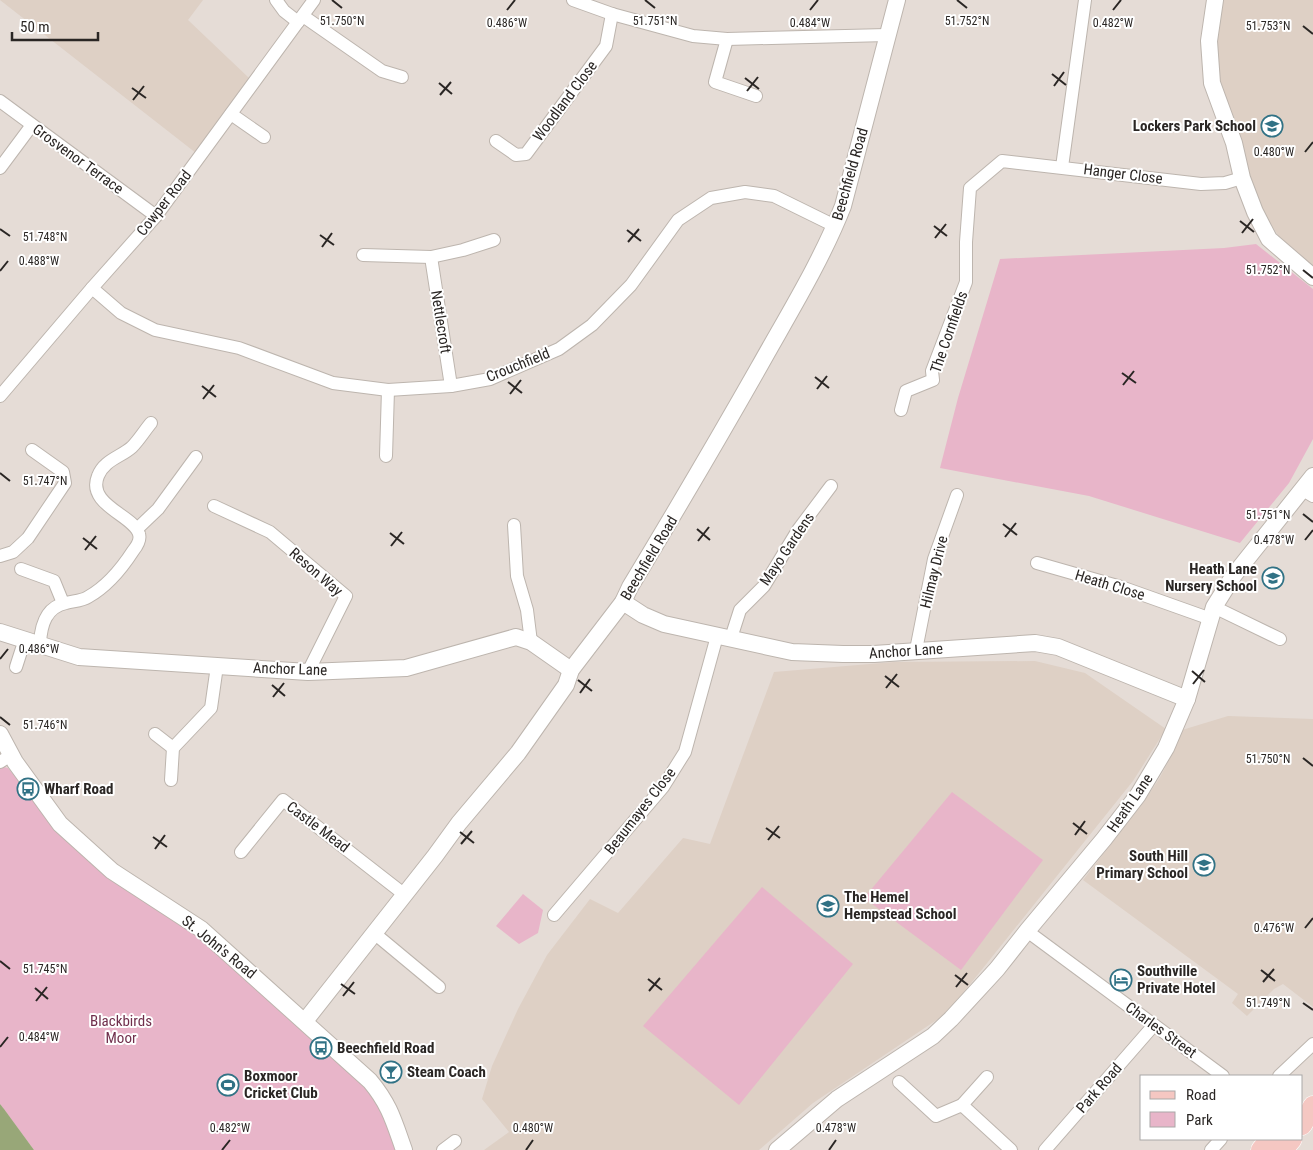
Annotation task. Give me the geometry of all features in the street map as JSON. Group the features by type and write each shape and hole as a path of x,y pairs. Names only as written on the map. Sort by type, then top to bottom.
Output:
{"main road":[{"path":"1303,1102 1313,1090"},
{"path":"1303,1123 1313,1106"},
{"path":"1260,1150 1269,1140"},
{"path":"1283,1150 1291,1140"}],"street":[{"path":"276,0 284,11 300,19 382,71 402,77"},
{"name":"Cowper Road","path":"0,396 156,216 314,0"},
{"path":"573,0 612,14 693,36 727,39 888,35"},
{"name":"Beechfield Road","path":"305,1021 405,895 459,822 518,753 566,685 571,670 623,602 630,587 684,498 784,322 835,226 843,206 897,0"},
{"path":"1062,167 1085,0"},
{"path":"1215,0 1209,42 1212,83 1234,143 1242,178 1254,212 1269,240 1313,277"},
{"name":"Woodland Close","path":"496,141 516,155 526,154 606,46 612,14"},
{"path":"727,39 715,82 756,96"},
{"name":"Grosvenor Terrace","path":"0,101 156,216"},
{"path":"231,114 264,137"},
{"path":"0,168 32,124"},
{"name":"Hanger Close","path":"1002,161 1201,184 1225,183 1242,178"},
{"name":"The Cornfields","path":"901,410 906,391 933,380 932,371 966,282 966,242 970,188 1002,161"},
{"name":"Crouchfield","path":"92,288 121,313 155,330 238,348 333,383 388,390 451,386 490,379 559,349 592,325 631,285 678,220 711,198 746,192 774,196 835,226"},
{"path":"363,255 431,257 464,250 494,240"},
{"name":"Nettlecroft","path":"431,257 451,386"},
{"path":"386,456 388,390"},
{"path":"16,667 50,610 64,603 87,599 104,586 136,547 140,535 137,529 112,509 100,496 96,490 96,482 98,474 104,466 132,446 151,423"},
{"path":"0,556 13,552 28,538 66,483 63,472 32,450"},
{"path":"137,529 158,509 196,457"},
{"name":"Heath Lane","path":"783,1148 837,1099 933,1036 951,1019 997,969 1104,839 1138,795 1166,748 1187,699 1212,613 1234,575 1308,493 1313,476"},
{"name":"Mayo Gardens","path":"724,637 740,610 764,586 798,530 831,486"},
{"name":"Hilmay Drive","path":"916,650 934,559 957,495"},
{"name":"Reson Way","path":"214,506 270,532 346,596 308,672"},
{"path":"514,524 517,576 527,610 531,642"},
{"name":"Heath Close","path":"1037,563 1212,613 1280,639"},
{"path":"21,569 54,581 64,603"},
{"name":"Anchor Lane","path":"623,602 643,615 664,624 792,652 844,654 1035,643 1058,647 1187,699"},
{"name":"Anchor Lane","path":"0,632 79,657 308,672 406,668 516,637 531,642 571,670"},
{"name":"Beaumayes Close","path":"554,915 663,787 684,752 724,637"},
{"path":"171,780 173,748 211,708 217,666"},
{"name":"St. John's Road","path":"0,734 5,758 32,787 60,824 112,871 202,929 370,1081 381,1095 394,1118 404,1150"},
{"path":"154,734 173,748"},
{"name":"Castle Mead","path":"241,852 283,800 405,895"},
{"name":"Charles Street","path":"1027,931 1222,1075"},
{"path":"374,933 439,987"},
{"name":"Park Road","path":"1045,1150 1154,1025"},
{"path":"1280,1075 1313,1044"},
{"path":"900,1082 936,1116 962,1106 987,1077"},
{"path":"962,1106 1011,1150"},
{"path":"1211,1150 1220,1140"},
{"path":"443,1150 455,1141"}],"shaded area":[{"path":"0,0 203,0 188,20 249,78 196,153"},
{"name":"Lockers Park School","path":"1220,0 1313,0 1313,269 1284,244 1251,195 1223,96 1218,67 1215,32"},
{"name":"The Hemel Hempstead School","path":"1035,661 1085,673 1166,729 1133,781 947,1013 813,1103 759,1150 484,1150 509,1132 482,1099 492,1066 518,1009 547,955 590,899 618,913 683,838 710,844 774,672 894,662"},
{"name":"South Hill Primary School","path":"1228,716 1313,719 1313,1007 1283,984 1274,989 1247,1016 1232,1003 1238,994 1083,880 1143,803 1159,779 1173,753 1182,730"},
{"path":"0,1104 4,1109 34,1150 0,1150"}],"green space":[{"path":"1256,244 1313,289 1313,439 1289,483 1240,543 1089,496 940,468 958,398 1000,259 1224,248"},
{"name":"Blackbirds Moor","path":"8,768 56,827 190,930 361,1083 377,1102 397,1150 34,1150 0,1104 0,769"},
{"path":"952,792 1043,860 961,970 864,898"},
{"path":"762,887 853,964 739,1105 643,1026"},
{"path":"523,894 543,910 538,933 519,944 496,926"}],"place":[{"name":"Lockers Park School","path":"1272,126"},
{"name":"Heath Lane Nursery School","path":"1273,578"},
{"name":"Wharf Road","path":"28,789"},
{"name":"South Hill Primary School","path":"1204,865"},
{"name":"The Hemel Hempstead School","path":"828,906"},
{"name":"Southville Private Hotel","path":"1121,980"},
{"name":"Beechfield Road","path":"321,1048"},
{"name":"Steam Coach","path":"391,1072"},
{"name":"Boxmoor Cricket Club","path":"228,1085"}]}
